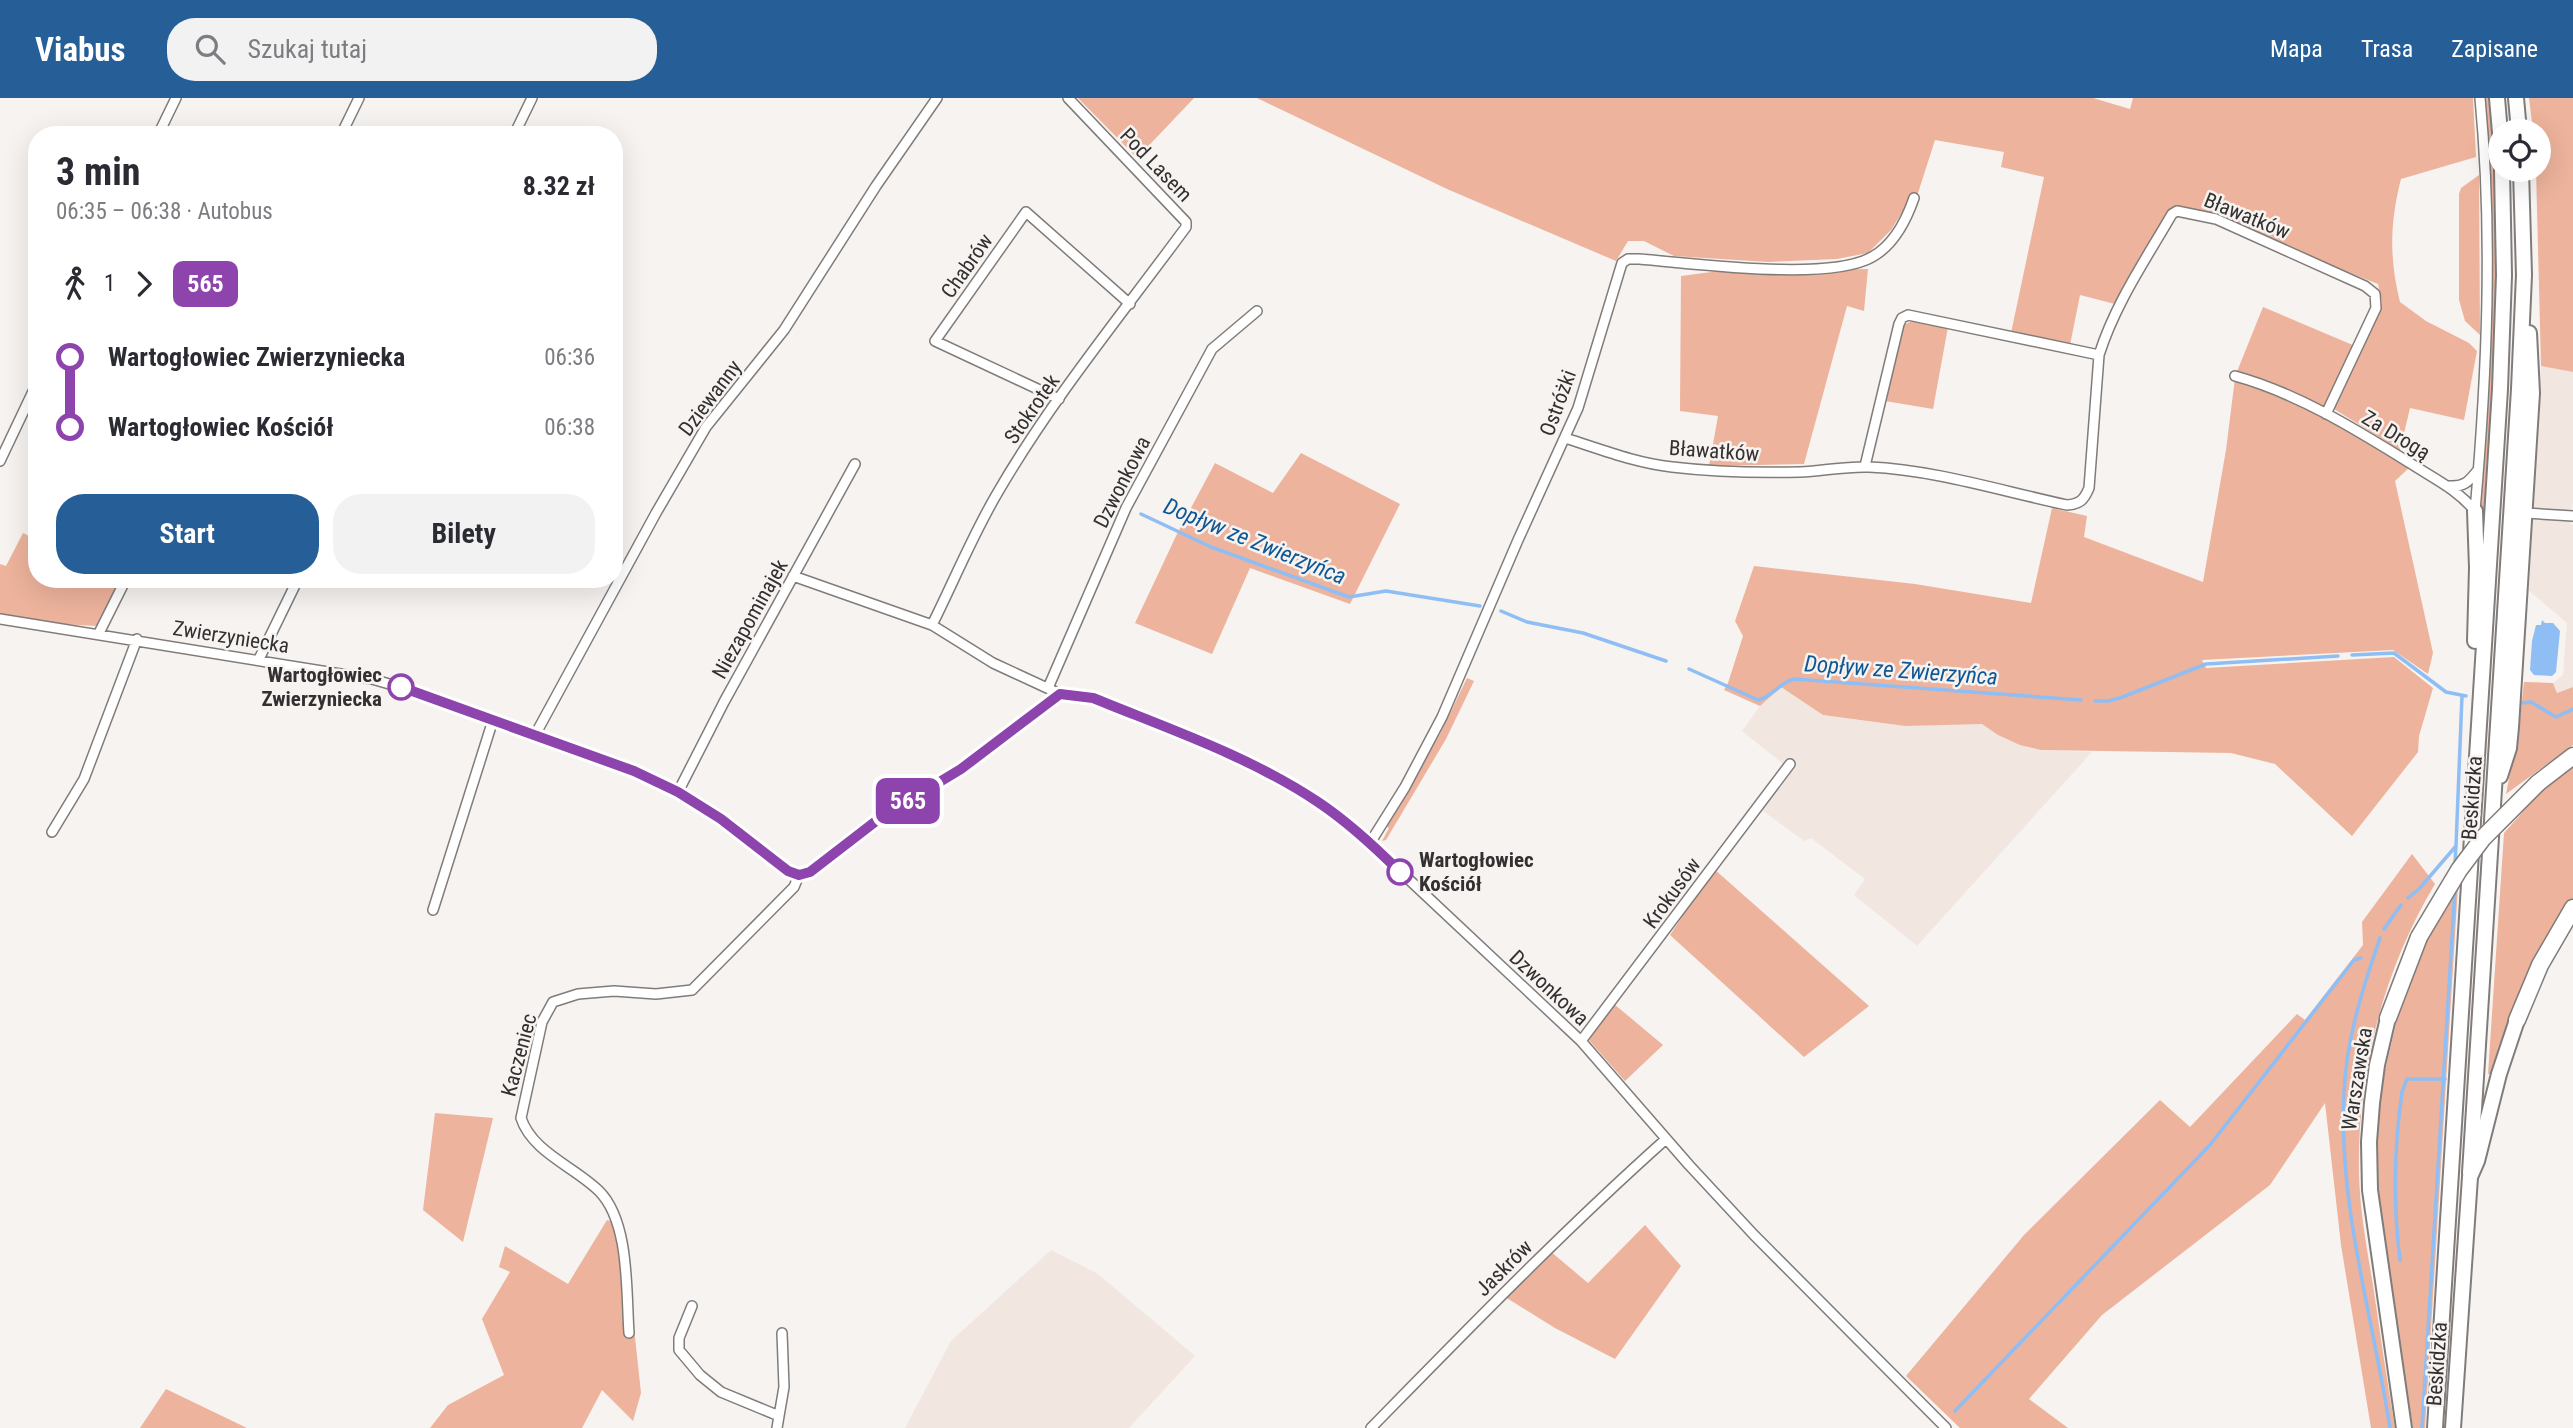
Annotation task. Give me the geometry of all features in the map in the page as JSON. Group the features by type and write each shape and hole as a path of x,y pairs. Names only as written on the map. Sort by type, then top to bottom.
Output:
{"highway":[{"name":"Warszawska","path":"2388,1018 2404,970 2419,937 2459,870 2483,838 2538,783 2573,757"},
{"path":"2517,1020 2540,965 2573,908"}],"main road":[{"path":"2497,98 2499,119"},
{"path":"2516,98 2518,119"},
{"name":"Beskidzka","path":"2435,1428 2501,377 2504,275 2502,182"},
{"name":"Beskidzka","path":"2454,1428 2518,402 2524,275 2521,182"},
{"path":"2493,797 2510,737 2526,513 2532,393 2524,275"},
{"path":"2475,511 2475,772"},
{"name":"Warszawska","path":"2388,1018 2377,1065 2372,1103 2369,1142 2370,1190 2404,1428"},
{"path":"2470,1177 2477,1161 2517,1020"}],"street":[{"path":"162,126 176,98"},
{"path":"345,126 359,98"},
{"path":"518,126 532,98"},
{"name":"Dziewanny","path":"623,574 706,427 784,330 876,186 937,98"},
{"name":"Pod Lasem","path":"1068,98 1185,222 1186,227"},
{"path":"2475,511 2487,287 2487,218 2480,98"},
{"name":"Ostróżki","path":"1370,843 1405,787 1442,717 1578,408 1622,264 1628,259 1639,259 1755,268 1830,269 1872,257 1895,238 1909,214 1914,198"},
{"name":"Bławatków","path":"1564,438 1636,460 1671,467 1734,472 1802,472 1865,466 1957,480 2067,505 2079,503 2085,498 2089,488 2099,355 2125,295 2176,211 2216,219 2365,286 2375,294 2376,308 2326,414"},
{"name":"Chabrów","path":"1059,399 935,341 1026,212 1130,304"},
{"name":"Stokrotek","path":"932,625 996,494 1059,399 1186,227"},
{"name":"Dzwonkowa","path":"1048,688 1126,508 1212,349 1257,311"},
{"path":"1865,466 1899,324 1908,315 2099,355"},
{"name":"Za Drogą","path":"2235,376 2326,414 2448,486 2475,511"},
{"path":"0,461 28,402"},
{"name":"Niezapominajek","path":"678,792 724,702 855,464"},
{"path":"2448,486 2459,487 2468,483 2478,469"},
{"path":"2526,513 2573,516"},
{"name":"Dzwonkowa","path":"793,576 932,625 993,663 1060,694 1093,698 1237,757 1318,802 1370,843 1581,1041 1762,1244 1946,1428"},
{"path":"99,633 121,588"},
{"path":"259,659 294,588"},
{"name":"Dziewanny","path":"535,735 615,588"},
{"name":"Zwierzyniecka","path":"0,619 259,659 372,679 417,692 634,771 678,792 721,819 788,871 799,875"},
{"path":"52,832 84,779 137,639"},
{"path":"799,875 810,872 880,818 961,769 1060,694"},
{"path":"433,910 493,720"},
{"name":"Krokusów","path":"1581,1041 1790,764"},
{"name":"Kaczeniec","path":"628,1332 620,1230 614,1213 601,1192 533,1140 524,1129 520,1118 541,1022 553,1002 578,994 614,991 656,994 692,990 794,887 799,875"},
{"name":"Jaskrów","path":"1371,1428 1607,1191 1666,1139"},
{"path":"692,1306 678,1338 679,1350 699,1375 721,1392 779,1416"},
{"path":"778,1428 784,1387 782,1332"}],"shaded area":[{"path":"1078,98 1194,98 1137,158"},
{"path":"1257,98 2093,98 2130,109 2133,98 2473,98 2476,157 2401,179 2392,240 2400,302 2426,321 2469,343 2477,351 2464,420 2410,408 2400,450 2334,409 2382,303 2378,284 2183,207 2168,212 2115,304 2080,295 2070,345 2011,333 2044,177 2001,167 2004,152 1935,140 1918,193 1891,230 1868,253 1837,259 1768,262 1674,256 1644,241 1628,241 1616,261 1447,189"},
{"path":"2483,98 2490,98 2488,182 2494,182 2498,255 2483,565 2479,505 2488,350"},
{"path":"2529,98 2573,98 2573,372 2541,366 2536,182 2551,182 2551,119 2532,119"},
{"path":"2479,175 2480,335 2465,321 2459,300 2459,194 2461,188"},
{"path":"1868,269 1864,311 1847,306 1804,464 1709,466 1718,416 1680,411 1681,276 1719,271"},
{"path":"2263,307 2355,346 2323,410 2236,374"},
{"path":"1911,321 1948,327 1933,409 1885,401 1903,326"},
{"path":"2541,366 2573,372 2573,502 2570,524 2573,525 2573,687 2557,693 2553,683 2563,675 2567,623 2529,591"},
{"path":"2235,378 2304,405 2411,466 2395,481 2433,653 2428,674 2393,650 2202,660 2206,668 2394,657 2433,688 2419,736 2418,752 2352,836 2275,764 2231,753 2041,750 2020,745 1982,724 1905,726 1823,715 1781,687 1760,706 1724,690 1743,636 1735,621 1754,566 1915,584 2031,603 2052,508 2087,516 2084,537 2203,582 2226,450"},
{"path":"1301,453 1400,504 1350,604 1250,568 1212,654 1135,623 1177,534 1215,463 1273,493"},
{"path":"23,533 28,536 28,588 116,588 98,626 0,621 0,564 6,566"},
{"path":"1467,678 1474,681 1446,739 1386,840 1382,841 1389,828 1386,826 1440,734"},
{"path":"2524,682 2553,683 2557,693 2573,687 2573,745 2506,794 2519,727"},
{"path":"1781,687 1823,715 1905,726 1983,723 1998,735 2041,750 2092,752 1917,946 1854,895 1865,879 1811,838 1804,841 1755,805 1786,766 1742,731 1760,706"},
{"path":"2573,765 2573,899 2541,951 2512,1014 2492,1074 2488,1074 2504,833 2535,798"},
{"path":"2412,854 2435,884 2401,952 2377,1023 2368,1060 2360,1136 2362,1216 2395,1428 2371,1428 2341,1245 2325,1103 2270,1185 2102,1315 2029,1399 2068,1428 1960,1428 1906,1376 2024,1235 2160,1100 2190,1127 2297,1014 2305,1020 2363,945 2362,922"},
{"path":"1714,869 1869,1006 1804,1057 1670,935"},
{"path":"2458,886 2425,1428 2413,1428 2387,1268 2377,1181 2378,1125 2383,1079 2401,1003 2430,933"},
{"path":"1614,1004 1663,1045 1625,1081 1588,1039"},
{"path":"435,1113 493,1118 463,1242 423,1210"},
{"path":"607,1220 623,1225 641,1393 633,1421 602,1390 582,1428 430,1428 448,1405 504,1375 482,1319 510,1272 499,1267 505,1246 568,1284"},
{"path":"1645,1225 1681,1266 1615,1359 1555,1328 1505,1297 1550,1251 1588,1283"},
{"path":"1051,1250 1098,1274 1195,1356 1129,1428 905,1428 951,1341"},
{"path":"166,1389 247,1428 140,1428"}],"water":[{"path":"2542,620 2545,623 2553,623 2560,631 2556,672 2552,676 2534,675 2530,670 2532,641 2536,625 2541,625"}],"waterway":[{"name":"Dopływ ze Zwierzyńca","path":"1141,514 1211,547 1349,597 1386,591 1480,606"},
{"name":"Dopływ ze Zwierzyńca","path":"1501,611 1527,622 1583,633 1666,661"},
{"name":"Dopływ ze Zwierzyńca","path":"2352,655 2394,653 2446,692 2466,696"},
{"name":"Dopływ ze Zwierzyńca","path":"2095,701 2120,698 2206,664 2338,656"},
{"name":"Dopływ ze Zwierzyńca","path":"1689,669 1758,700 1794,679 2081,700"},
{"path":"2408,898 2456,846 2462,696"},
{"name":"Dopływ ze Zwierzyńca","path":"2522,703 2531,702 2556,717 2573,709"},
{"path":"2455,863 2456,846"},
{"path":"2422,1428 2455,889"},
{"path":"2384,929 2401,905"},
{"path":"2380,938 2348,1053 2344,1135 2351,1219 2390,1428"},
{"path":"1955,1411 2210,1145 2354,960 2361,958"},
{"path":"2400,1260 2395,1176 2402,1092 2407,1079 2445,1079"}],"bus line":[{"name":"565","path":"401,687 634,771 678,792 721,819 788,871 799,875 824,863 880,818 961,769 1060,694 1077,695 1093,698 1258,768 1318,802 1370,843 1400,872"}],"place":[{"name":"Wartogłowiec Zwierzyniecka","path":"401,687"},
{"name":"Wartogłowiec Kościół","path":"1400,872"}]}
